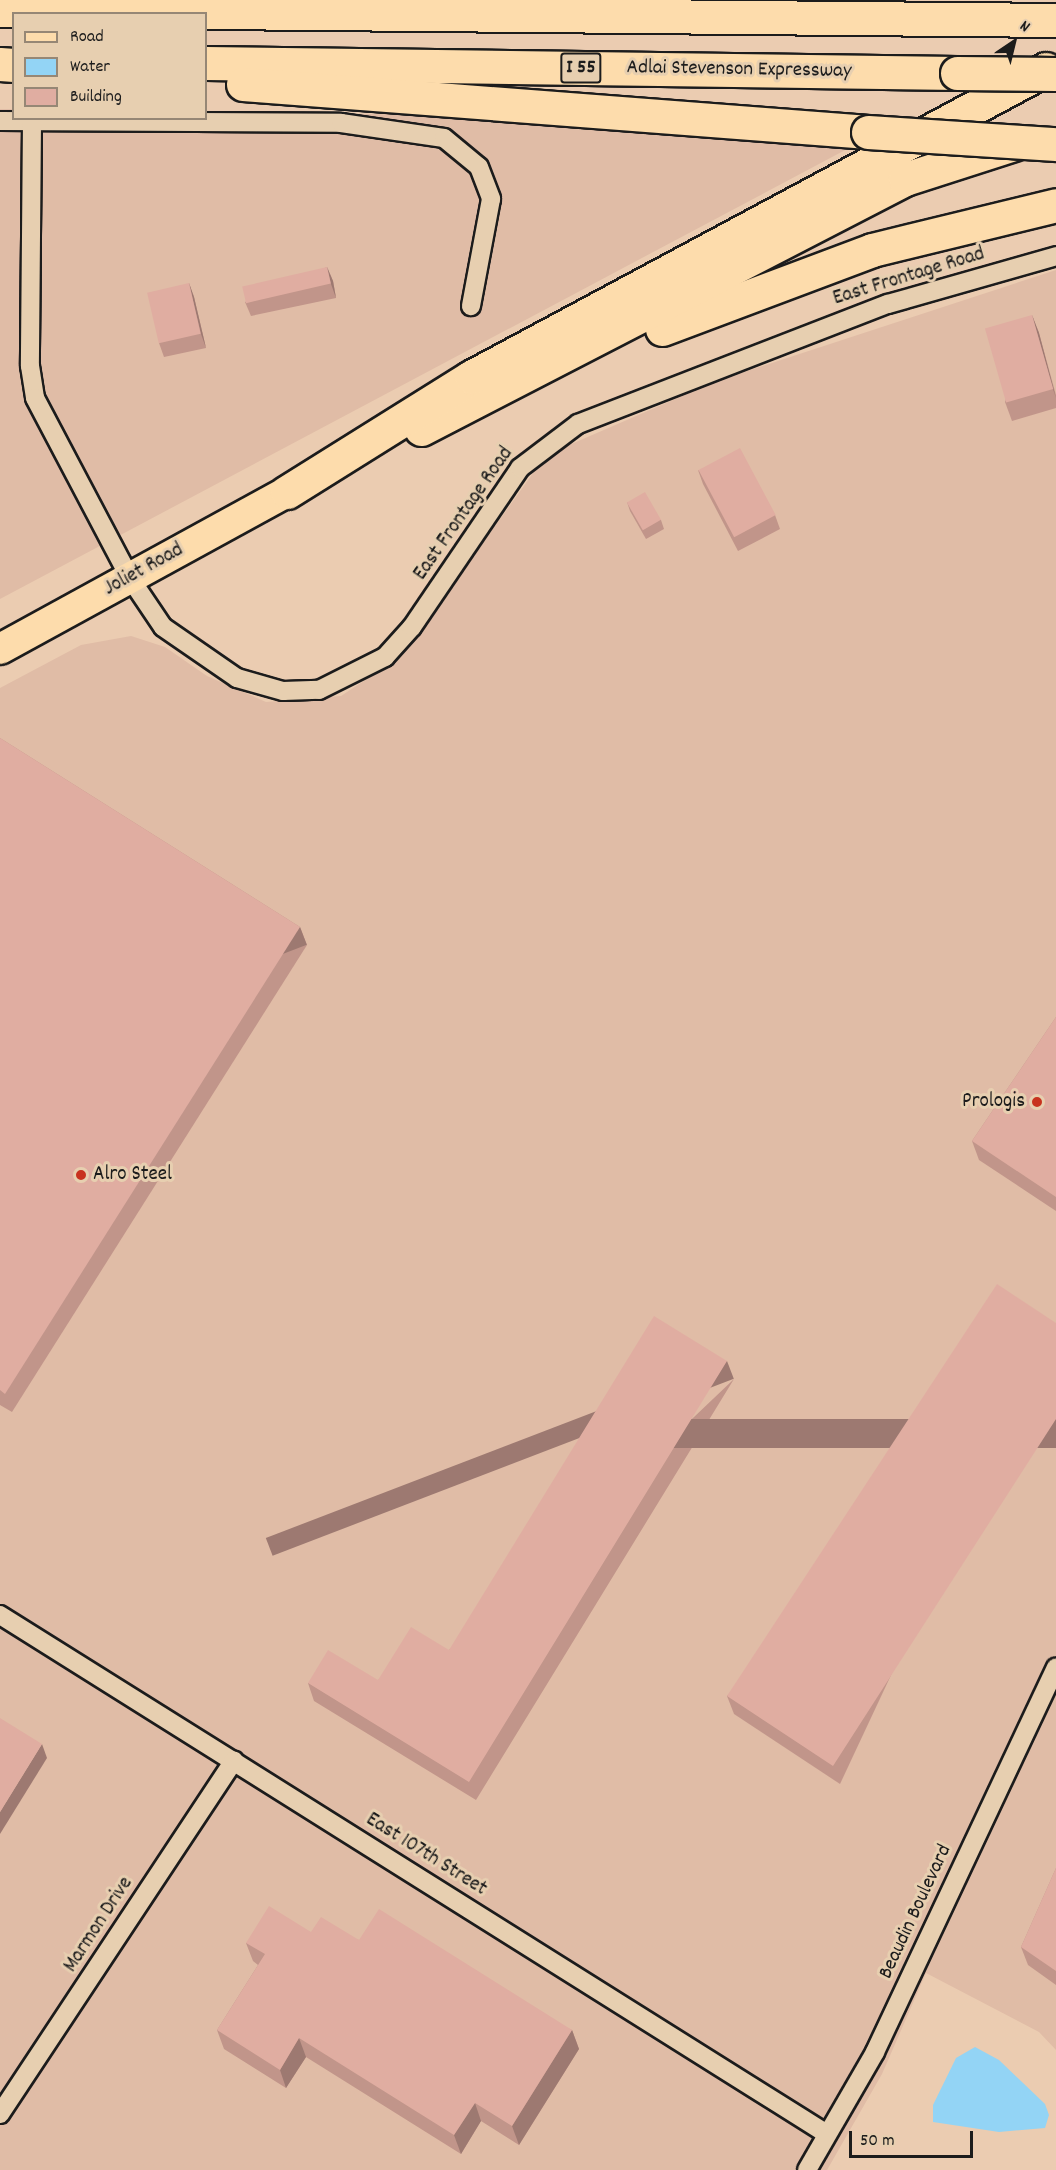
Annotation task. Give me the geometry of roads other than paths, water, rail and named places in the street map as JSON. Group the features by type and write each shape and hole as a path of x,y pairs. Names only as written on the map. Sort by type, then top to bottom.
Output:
{"highway":[{"path":"32,10 350,0"},
{"path":"0,10 1047,20"},
{"name":"Adlai Stevenson Expressway","path":"207,63 1056,74"},
{"path":"287,492 471,377 1056,64"},
{"path":"207,81 868,132 1056,144"},
{"path":"287,492 487,398 905,179 1056,132"},
{"path":"364,456 803,272 935,232 1056,205"}],"main road":[{"name":"Joliet Road","path":"0,649 287,492"}],"street":[{"path":"0,121 341,123 444,138 479,167 491,199 471,306"},
{"name":"East Frontage Road","path":"32,122 32,386 64,459 130,578 163,627 237,678 283,691 319,690 341,682 368,669 400,642 520,468 578,424 888,304 1056,256"},
{"name":"East 107th Street","path":"0,1615 827,2134"},
{"name":"Beaudin Boulevard","path":"807,2170 876,2052 1056,1668"},
{"name":"Marmon Drive","path":"0,2114 234,1760"}],"water":[{"path":"975,2047 999,2060 1045,2104 1049,2115 1045,2128 999,2132 933,2122 933,2105 956,2058"}],"place":[{"name":"Prologis","path":"1037,1102"},
{"name":"Alro Steel","path":"81,1175"}]}
